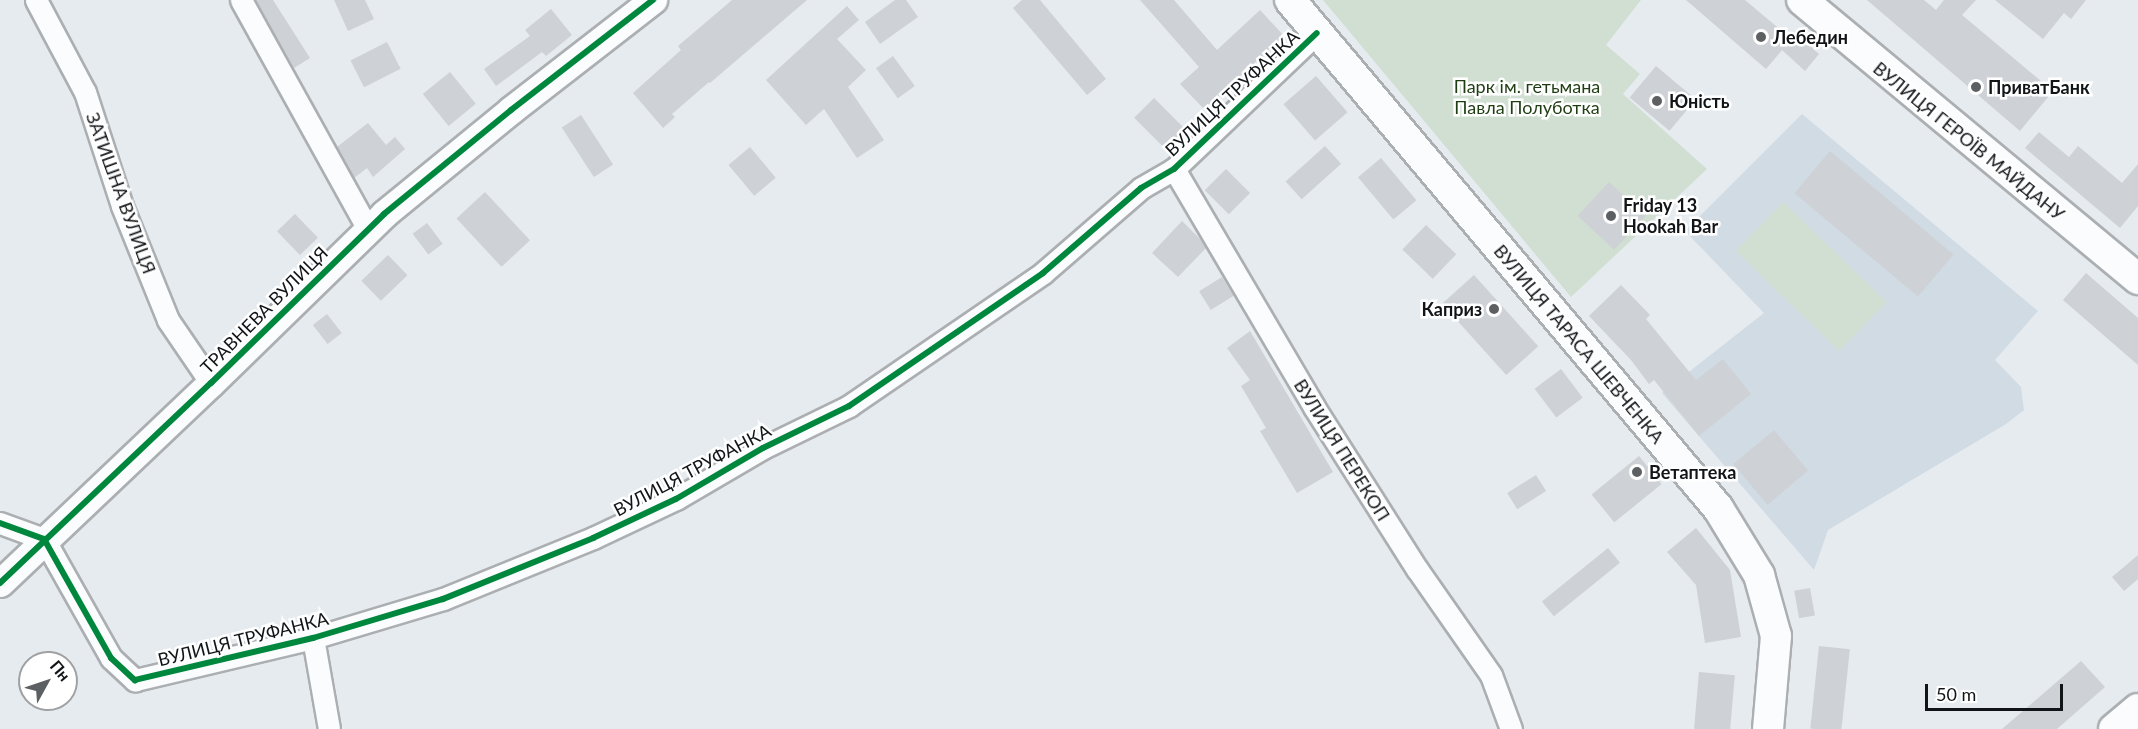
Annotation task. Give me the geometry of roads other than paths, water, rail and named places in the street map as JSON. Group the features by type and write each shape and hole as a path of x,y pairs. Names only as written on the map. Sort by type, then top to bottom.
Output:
{"main road":[{"name":"ВУЛИЦЯ ТАРАСА ШЕВЧЕНКА","path":"1290,0 1718,508 1759,575 1776,636 1768,729"},
{"name":"ВУЛИЦЯ ГЕРОЇВ МАЙДАНУ","path":"1802,0 2138,279"},
{"path":"2114,729 2138,709"}],"street":[{"name":"ЗАТИШНА ВУЛИЦЯ","path":"36,0 85,92 122,206 168,320 211,383"},
{"path":"241,0 368,229"},
{"name":"ТРАВНЕВА ВУЛИЦЯ","path":"0,583 211,383 368,229 511,110 653,0"},
{"name":"ВУЛИЦЯ ТРУФАНКА","path":"44,539 111,658 135,680 313,638 443,599 594,538 676,499 763,448 849,406 1043,273 1141,188 1174,169 1317,33"},
{"name":"ВУЛИЦЯ ПЕРЕКОП","path":"1174,169 1314,407 1418,569 1491,675 1511,729"},
{"path":"0,523 44,539"},
{"path":"313,638 328,729"}],"place":[{"name":"Лебедин","path":"1761,37"},
{"name":"ПриватБанк","path":"1976,87"},
{"name":"Юність","path":"1657,101"},
{"name":"Friday 13 Hookah Bar","path":"1611,216"},
{"name":"Каприз","path":"1494,309"},
{"name":"Ветаптека","path":"1637,472"}],"park label":[{"name":"Парк ім. гетьмана Павла Полуботка","path":"1527,97"}]}
